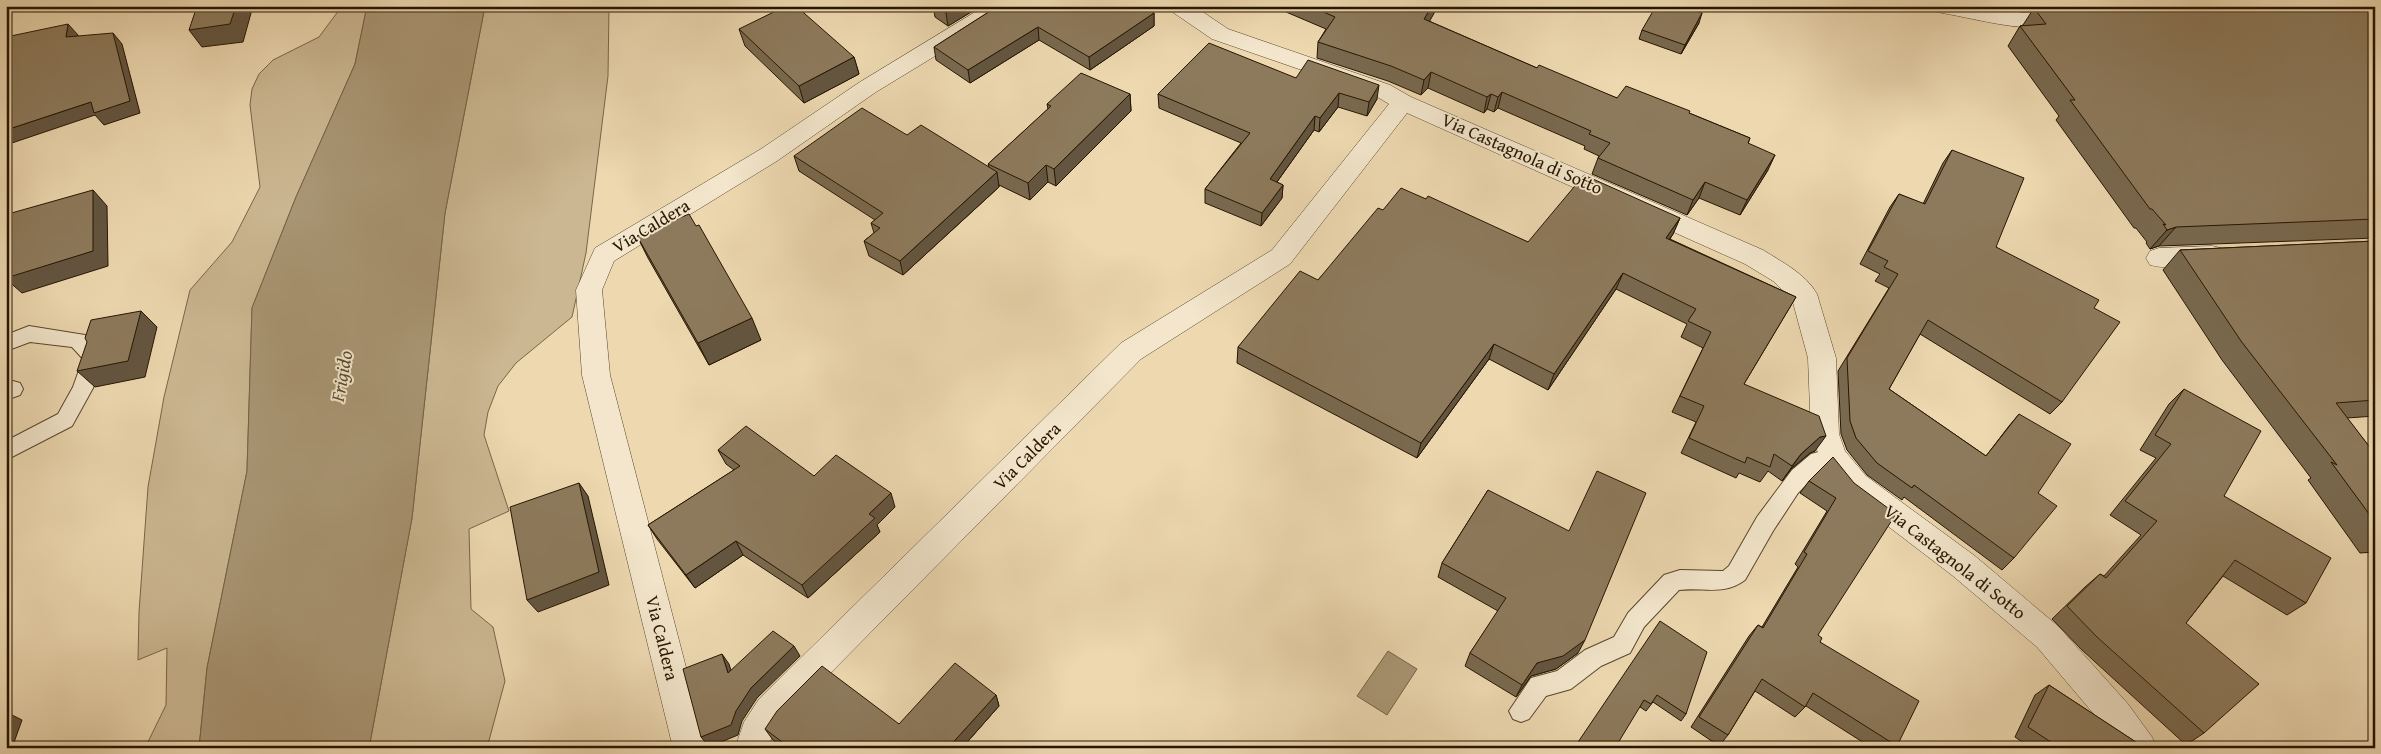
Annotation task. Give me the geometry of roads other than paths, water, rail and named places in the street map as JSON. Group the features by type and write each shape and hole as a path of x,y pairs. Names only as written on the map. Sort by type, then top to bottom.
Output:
{"street":[{"name":"Via Caldera","path":"690,748 596,375 589,290 604,255 769,155 868,87 1001,6"},
{"name":"Via Castagnola di Sotto","path":"1179,6 1220,34 1382,90 1403,102 1754,257 1782,274 1804,294 1814,328 1822,358 1825,434 1833,457 1856,485 1964,566 2048,637 2116,715 2140,748"},
{"path":"1942,6 2024,20 2080,19"},
{"name":"Via Caldera","path":"752,748 756,733 771,710 1132,351 1281,257 1403,102"},
{"path":"2159,258 2238,254"}],"lane":[{"path":"6,343 29,334 78,340 94,358 83,388 65,420 6,451"},
{"path":"1522,711 1539,686 1563,681 1593,658 1622,645 1636,620 1672,582 1679,578 1694,577 1717,582 1737,574 1752,546 1794,483 1818,460 1833,457"}],"water":[{"name":"Frigido","path":"367,6 485,6 445,213 412,518 369,748 199,748 207,668 247,471 252,308 296,197 355,64"},
{"path":"1388,651 1417,669 1387,715 1357,696"}]}
